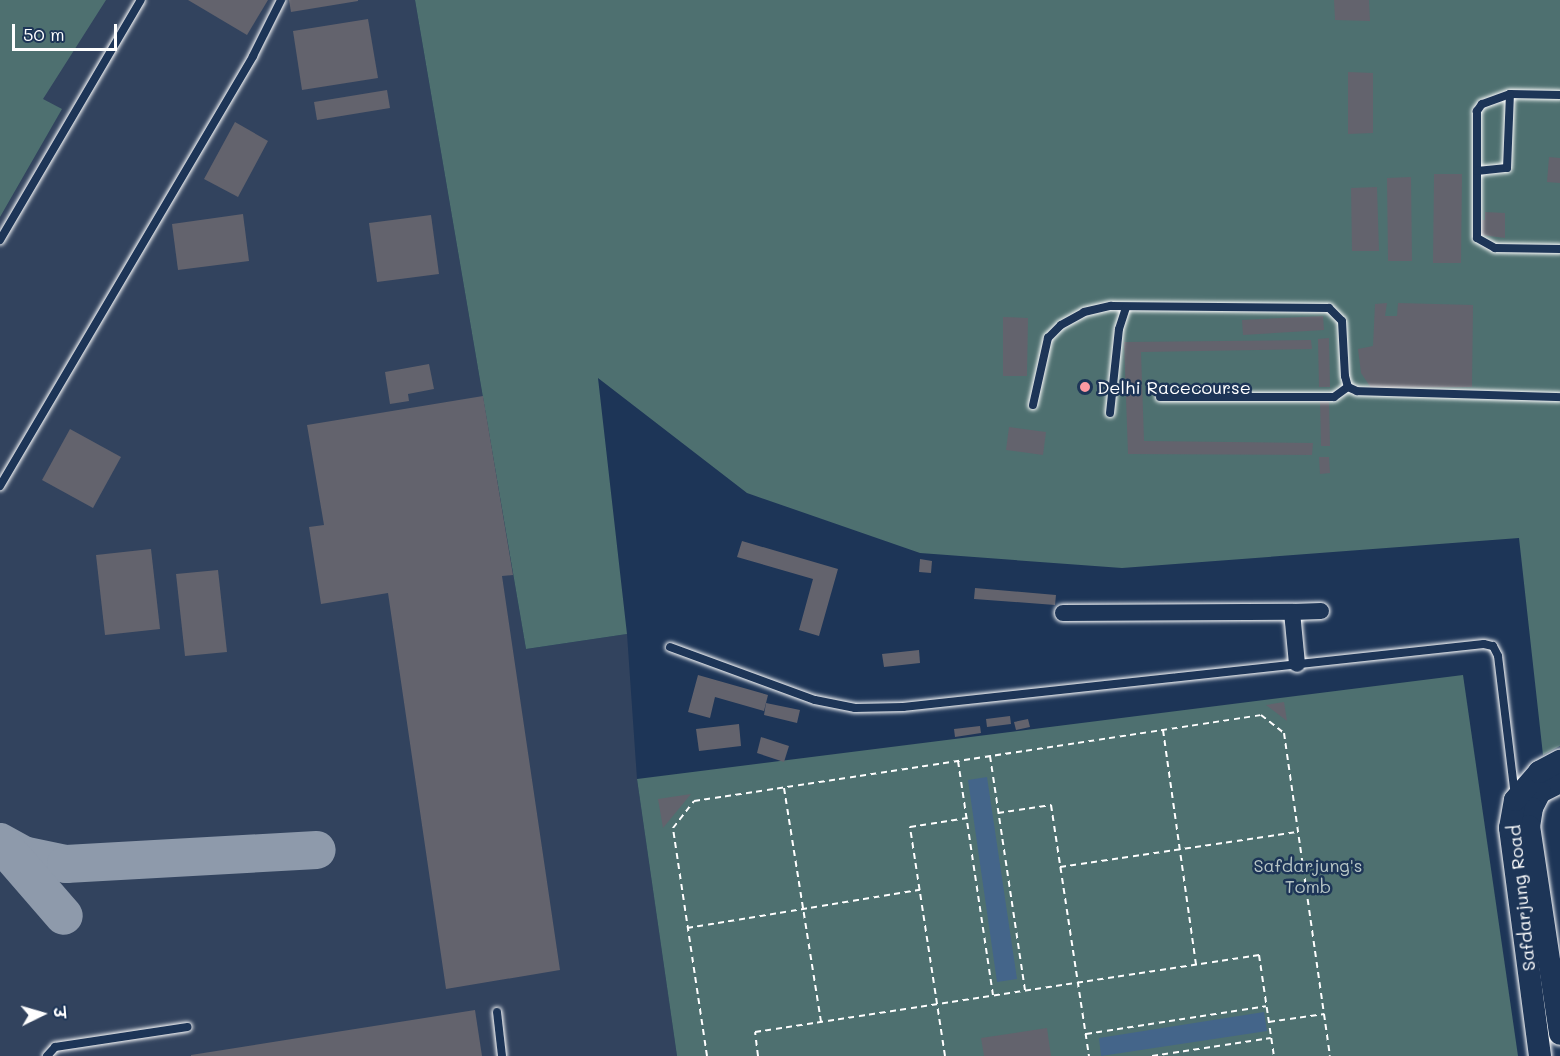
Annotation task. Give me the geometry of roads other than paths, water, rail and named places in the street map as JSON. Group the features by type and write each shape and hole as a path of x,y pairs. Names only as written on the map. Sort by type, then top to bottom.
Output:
{"main road":[{"name":"Safdarjung Road","path":"1540,1056 1510,828 1515,800 1539,772 1560,761"},
{"name":"Safdarjung Road","path":"1560,782 1540,792 1532,808 1529,826 1560,1034"}],"street":[{"path":"1063,613 1321,611"},
{"path":"1292,612 1297,664"}],"lane":[{"path":"0,240 141,0"},
{"path":"0,486 253,56 281,0"},
{"path":"1477,171 1507,168 1510,94"},
{"path":"1560,95 1510,94 1490,99 1477,111 1477,238 1495,248 1560,249"},
{"path":"1033,405 1048,338 1061,325 1084,312 1111,306 1329,308 1342,321 1344,376 1348,387"},
{"path":"1110,413 1119,329 1126,307"},
{"path":"1160,397 1334,397 1348,387"},
{"path":"1348,387 1357,390 1560,397"},
{"path":"670,647 816,700 855,708 903,707 1484,644 1493,646 1498,656 1515,800 1529,826"},
{"path":"497,1012 502,1056"},
{"path":"47,1056 55,1047 187,1027"}],"place":[{"name":"Delhi Racecourse","path":"1085,387"}],"park label":[{"name":"Safdarjung's Tomb","path":"1308,876"}]}
